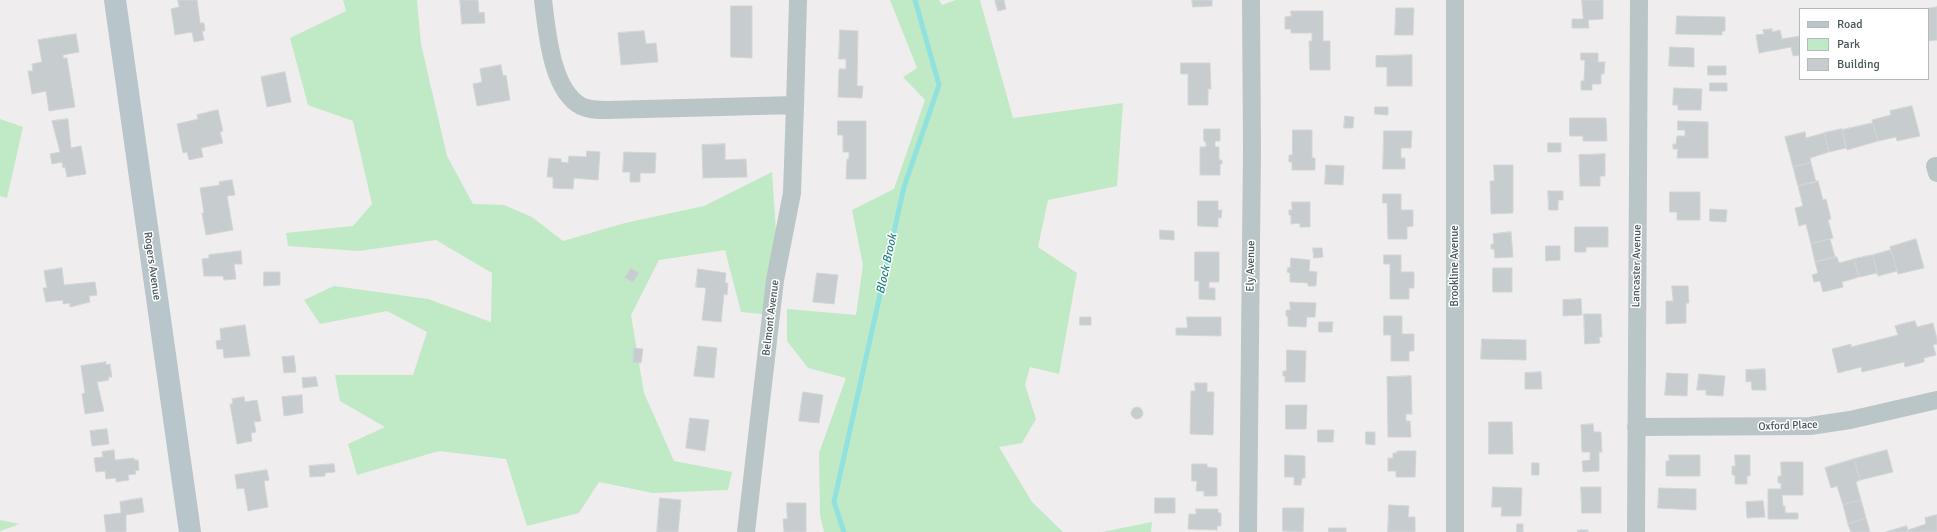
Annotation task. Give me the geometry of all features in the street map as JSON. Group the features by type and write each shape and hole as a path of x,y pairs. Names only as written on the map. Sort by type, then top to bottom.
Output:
{"main road":[{"name":"Rogers Avenue","path":"115,0 190,532"}],"street":[{"path":"543,0 548,38 560,80 569,95 581,106 590,109 626,110 795,105"},
{"name":"Belmont Avenue","path":"746,532 776,280 792,193 798,0"},
{"name":"Ely Avenue","path":"1248,532 1252,151 1251,0"},
{"name":"Brookline Avenue","path":"1456,0 1456,532"},
{"name":"Lancaster Avenue","path":"1636,532 1639,0"},
{"name":"Oxford Place","path":"1636,427 1810,426 1850,420 1937,400"}],"green space":[{"path":"343,0 417,0 421,44 447,156 473,204 504,205 532,217 563,241 625,223 704,206 772,172 776,231 763,314 741,312 725,250 659,260 631,315 644,393 674,461 732,472 728,490 653,493 599,482 579,513 527,526 506,459 439,451 357,475 348,444 385,427 340,401 335,375 413,375 427,332 387,311 320,324 304,300 334,286 428,299 491,322 492,273 436,240 359,251 288,246 286,233 353,226 372,204 353,121 308,105 290,38 346,11"},
{"path":"890,0 939,0 942,5 956,0 980,0 1013,118 1123,103 1117,186 1048,200 1038,247 1077,273 1059,374 1030,367 1025,385 1036,419 1022,443 999,447 1032,502 1063,532 824,532 820,515 819,453 846,378 808,368 787,341 787,309 856,315 863,265 852,210 894,189 925,100 903,77 917,68"},
{"path":"0,119 23,127 7,198 0,196"},
{"path":"0,520 20,524 0,531"},
{"path":"1152,522 1151,532 1102,532"}],"building":[{"path":"178,0 197,0 200,23 204,23 205,31 202,31 204,40 194,42 192,32 175,35 171,9 179,7"},
{"path":"460,0 478,0 479,13 484,12 485,23 462,24"},
{"path":"995,0 1004,0 1006,9 998,11"},
{"path":"1192,0 1212,0 1212,6 1193,7"},
{"path":"1582,0 1603,0 1603,19 1588,20 1589,28 1572,28 1572,19 1583,19"},
{"path":"731,6 752,6 752,58 731,57"},
{"path":"1937,7 1937,40 1929,41 1929,8"},
{"path":"1396,8 1414,8 1413,35 1395,35"},
{"path":"1291,11 1323,11 1323,41 1330,41 1330,70 1310,70 1309,41 1312,41 1312,33 1291,33 1291,29 1285,29 1285,17 1291,16"},
{"path":"1677,16 1725,17 1725,31 1722,31 1722,35 1676,34"},
{"path":"1772,29 1772,32 1780,30 1782,39 1799,36 1799,55 1793,56 1791,47 1759,53 1756,35 1764,34 1763,30"},
{"path":"840,30 858,31 857,86 863,86 862,98 838,97 839,69 846,69 846,59 839,59"},
{"path":"644,31 646,44 656,43 658,62 621,65 618,33"},
{"path":"76,34 79,52 63,55 63,58 67,58 75,107 49,111 46,91 32,94 28,71 33,71 32,64 42,62 38,40"},
{"path":"1670,47 1694,48 1694,67 1669,66"},
{"path":"1581,53 1598,53 1598,62 1605,62 1604,74 1601,74 1601,84 1592,84 1592,90 1581,90 1581,81 1584,81 1585,60 1581,60"},
{"path":"1412,55 1412,86 1387,86 1387,67 1376,67 1376,56"},
{"path":"1181,63 1210,63 1211,89 1208,89 1208,105 1188,105 1188,74 1181,74"},
{"path":"501,65 503,76 506,75 510,100 477,106 473,84 482,82 480,69"},
{"path":"1708,66 1726,66 1726,75 1708,75"},
{"path":"285,72 291,102 267,107 261,77"},
{"path":"1710,83 1727,83 1727,91 1710,91"},
{"path":"1674,88 1702,89 1701,110 1678,110 1678,105 1673,105"},
{"path":"1912,106 1920,136 1897,141 1896,137 1878,141 1872,120 1891,115 1890,111"},
{"path":"1375,107 1388,107 1388,115 1375,114"},
{"path":"218,110 223,131 220,132 223,143 201,148 203,157 189,160 187,152 183,153 177,124 198,119 197,115"},
{"path":"1345,116 1354,117 1353,128 1344,128"},
{"path":"1570,118 1606,118 1607,141 1583,141 1583,136 1570,136"},
{"path":"68,119 71,148 81,146 86,174 67,177 65,167 63,168 62,162 52,164 50,154 60,152 52,121"},
{"path":"838,121 866,121 866,179 846,179 847,159 849,159 849,152 843,152 843,135 838,135"},
{"path":"1678,121 1708,122 1708,158 1677,158 1678,149 1673,149 1673,144 1676,144 1677,136 1685,136 1685,130 1678,130"},
{"path":"1873,123 1878,141 1847,150 1842,130"},
{"path":"1204,129 1220,129 1220,141 1215,141 1215,147 1219,147 1219,160 1222,160 1222,164 1220,164 1220,175 1200,175 1200,147 1206,147 1206,142 1204,141"},
{"path":"1842,129 1846,148 1829,152 1824,133"},
{"path":"1293,130 1312,130 1312,158 1315,158 1315,170 1292,170 1292,162 1289,162 1289,155 1292,155"},
{"path":"1384,131 1412,131 1411,148 1401,148 1401,158 1405,158 1405,169 1383,169"},
{"path":"1805,132 1806,138 1824,133 1829,152 1810,158 1811,163 1793,167 1785,137"},
{"path":"1548,143 1561,143 1561,152 1548,152"},
{"path":"725,144 725,160 746,159 747,177 703,178 702,145"},
{"path":"587,151 600,152 598,180 574,178 573,189 553,188 553,177 547,177 549,158 561,159 561,162 568,163 569,156 586,157"},
{"path":"624,152 656,153 655,173 640,173 640,182 630,182 630,172 623,172"},
{"path":"1605,154 1605,176 1600,176 1600,186 1580,186 1579,155"},
{"path":"1811,163 1816,182 1798,186 1793,167"},
{"path":"1326,165 1344,166 1343,185 1325,184"},
{"path":"1494,165 1513,165 1513,213 1491,214 1490,181 1494,181"},
{"path":"232,180 235,195 227,196 233,230 206,235 200,188 220,185 219,182"},
{"path":"1818,181 1823,200 1826,199 1831,219 1828,220 1833,238 1811,244 1806,224 1799,226 1795,208 1803,206 1798,186"},
{"path":"1548,191 1563,191 1563,200 1558,200 1558,210 1549,210"},
{"path":"1670,192 1700,192 1700,220 1677,220 1677,212 1670,212"},
{"path":"1383,194 1401,194 1401,210 1413,210 1413,226 1407,227 1407,239 1388,239 1387,203 1383,203"},
{"path":"1198,201 1218,201 1218,210 1222,210 1221,218 1218,218 1218,227 1198,226"},
{"path":"1292,202 1310,202 1310,227 1300,227 1300,223 1291,224 1291,215 1289,215 1289,210 1292,210"},
{"path":"1710,209 1727,210 1726,222 1710,221"},
{"path":"1575,227 1608,227 1608,247 1586,247 1586,252 1575,252"},
{"path":"1160,230 1174,231 1174,240 1160,239"},
{"path":"1511,232 1513,257 1495,258 1494,249 1491,249 1491,244 1494,244 1493,234"},
{"path":"1830,239 1835,257 1815,262 1811,244"},
{"path":"1916,239 1924,268 1898,274 1890,247"},
{"path":"1546,246 1560,246 1560,260 1546,261"},
{"path":"1313,248 1322,248 1323,257 1314,258"},
{"path":"1891,250 1897,271 1878,276 1873,255"},
{"path":"241,251 242,264 234,264 236,279 224,280 223,276 204,276 202,259 209,258 209,255"},
{"path":"1195,252 1219,252 1219,282 1209,282 1209,288 1215,288 1215,300 1199,299 1199,281 1195,281"},
{"path":"1384,255 1401,255 1401,272 1414,272 1414,288 1409,288 1409,299 1390,299 1390,264 1384,264"},
{"path":"1873,255 1877,273 1859,277 1854,259"},
{"path":"1837,257 1839,263 1854,259 1859,277 1842,282 1843,287 1823,292 1820,281 1814,282 1812,275 1818,273 1815,262"},
{"path":"1291,258 1310,260 1309,271 1317,272 1316,286 1308,286 1308,283 1290,282 1290,273 1287,272 1288,267 1290,268"},
{"path":"62,268 64,285 95,282 97,295 89,296 90,302 70,307 70,303 63,304 63,300 46,302 43,288 47,288 44,271"},
{"path":"631,268 639,273 633,282 625,278"},
{"path":"1493,268 1512,268 1512,292 1493,292"},
{"path":"698,269 726,273 725,283 728,283 727,295 724,294 721,322 702,320 706,288 696,287"},
{"path":"264,272 280,272 280,285 264,286"},
{"path":"817,273 838,275 834,304 813,302"},
{"path":"1672,286 1688,286 1689,303 1686,303 1686,323 1666,324 1666,301 1673,301"},
{"path":"1581,299 1582,315 1563,316 1563,300"},
{"path":"1290,302 1316,303 1315,317 1307,317 1306,327 1288,326 1286,310 1290,310"},
{"path":"1584,314 1601,314 1602,337 1599,337 1600,343 1585,344"},
{"path":"1384,316 1402,316 1402,334 1414,334 1414,351 1409,351 1409,361 1391,361 1391,335 1384,335"},
{"path":"1080,317 1091,317 1091,325 1080,325"},
{"path":"1187,317 1221,317 1221,336 1176,335 1176,328 1187,328"},
{"path":"1915,321 1917,327 1933,323 1937,339 1937,344 1933,345 1936,355 1924,358 1924,362 1905,367 1904,362 1862,372 1861,367 1838,373 1832,349 1851,344 1851,347 1898,335 1895,326"},
{"path":"1319,322 1333,322 1332,332 1319,332"},
{"path":"245,325 250,356 224,358 223,349 217,349 216,341 221,340 220,329"},
{"path":"1482,339 1526,340 1526,360 1481,359"},
{"path":"698,346 717,348 714,378 694,376"},
{"path":"634,348 643,349 641,363 633,362"},
{"path":"1287,350 1306,351 1305,382 1285,382 1283,371 1286,371"},
{"path":"294,356 296,372 284,373 282,357"},
{"path":"106,362 106,365 110,364 112,377 108,377 109,380 97,382 104,411 85,414 82,394 85,393 81,366"},
{"path":"1765,369 1766,390 1752,390 1751,381 1746,382 1746,370"},
{"path":"1541,372 1542,389 1525,389 1525,373"},
{"path":"1667,373 1688,374 1687,396 1665,395"},
{"path":"1699,374 1725,376 1723,396 1706,395 1706,390 1697,390"},
{"path":"1411,376 1412,414 1406,414 1406,421 1410,421 1411,437 1388,437 1387,377"},
{"path":"316,377 318,386 303,388 302,378"},
{"path":"1195,383 1207,383 1207,392 1214,392 1213,435 1190,434 1191,391 1195,391"},
{"path":"803,392 823,395 819,423 799,421"},
{"path":"302,395 303,413 284,416 282,397"},
{"path":"244,397 245,402 257,400 261,421 254,422 256,432 251,433 252,441 237,444 230,404 233,404 232,399"},
{"path":"1286,405 1307,405 1306,429 1286,429"},
{"path":"1135,407 1139,407 1143,413 1139,419 1135,419 1131,415 1131,411"},
{"path":"690,418 709,420 705,451 686,448"},
{"path":"1489,422 1512,422 1513,454 1489,454"},
{"path":"1593,424 1594,432 1601,432 1602,452 1599,452 1599,471 1583,472 1582,461 1590,460 1590,452 1582,452 1581,425"},
{"path":"107,429 109,444 92,446 90,431"},
{"path":"1318,430 1334,430 1333,442 1318,442"},
{"path":"1366,432 1375,432 1375,445 1366,444"},
{"path":"114,450 115,460 134,458 134,460 138,460 139,470 135,471 136,474 128,475 129,480 116,482 116,478 106,479 105,471 96,472 94,458 103,457 102,452"},
{"path":"1887,450 1893,472 1860,480 1854,459"},
{"path":"1397,451 1416,451 1415,477 1396,477 1396,471 1388,471 1388,458 1393,458 1393,453 1397,453"},
{"path":"1285,455 1305,456 1305,478 1302,478 1301,485 1294,485 1294,477 1285,477"},
{"path":"1669,455 1700,455 1700,476 1666,476 1666,461 1669,461"},
{"path":"1735,455 1750,455 1750,476 1747,476 1747,484 1735,484 1735,475 1732,475 1732,466 1735,466"},
{"path":"1854,459 1860,480 1856,482 1861,500 1843,505 1837,486 1831,488 1825,468"},
{"path":"1781,462 1803,462 1803,495 1782,495 1785,513 1798,513 1798,519 1768,519 1768,489 1781,489 1781,483 1778,483 1778,476 1781,476"},
{"path":"1532,463 1539,463 1539,475 1532,475"},
{"path":"334,464 335,472 325,473 325,476 310,477 309,466"},
{"path":"1192,464 1207,464 1207,467 1217,468 1217,496 1204,496 1204,491 1196,491 1197,481 1192,481"},
{"path":"267,470 269,480 264,481 268,507 248,511 244,488 237,489 235,475"},
{"path":"1493,487 1522,488 1521,516 1501,516 1502,507 1492,507"},
{"path":"1581,487 1601,487 1601,513 1582,513"},
{"path":"1659,488 1696,489 1696,510 1658,508"},
{"path":"142,498 144,512 126,515 126,532 106,532 104,515 121,513 120,502"},
{"path":"660,498 681,500 678,532 657,532"},
{"path":"1155,498 1175,498 1175,513 1155,513"},
{"path":"1861,500 1866,518 1848,524 1843,505"},
{"path":"1763,501 1765,517 1747,518 1746,502"},
{"path":"787,503 806,503 806,532 784,532 783,519 787,519"},
{"path":"1389,505 1409,506 1408,517 1415,517 1415,532 1388,532"},
{"path":"1283,508 1304,508 1303,532 1283,531"},
{"path":"1196,509 1218,509 1218,513 1221,513 1221,526 1217,526 1217,530 1188,529 1189,514 1196,514"},
{"path":"1937,515 1937,532 1908,532 1908,530 1926,524 1925,518"},
{"path":"1866,518 1870,532 1851,532 1848,524"},
{"path":"1517,524 1523,524 1523,532 1517,532"},
{"path":"1907,526 1908,532 1886,532"},
{"path":"1329,528 1346,528 1346,532 1329,532"},
{"path":"1578,530 1588,530 1588,532 1578,532"}],"waterway":[{"name":"Block Brook","path":"844,532 834,502 904,187 939,85 915,0"}]}
